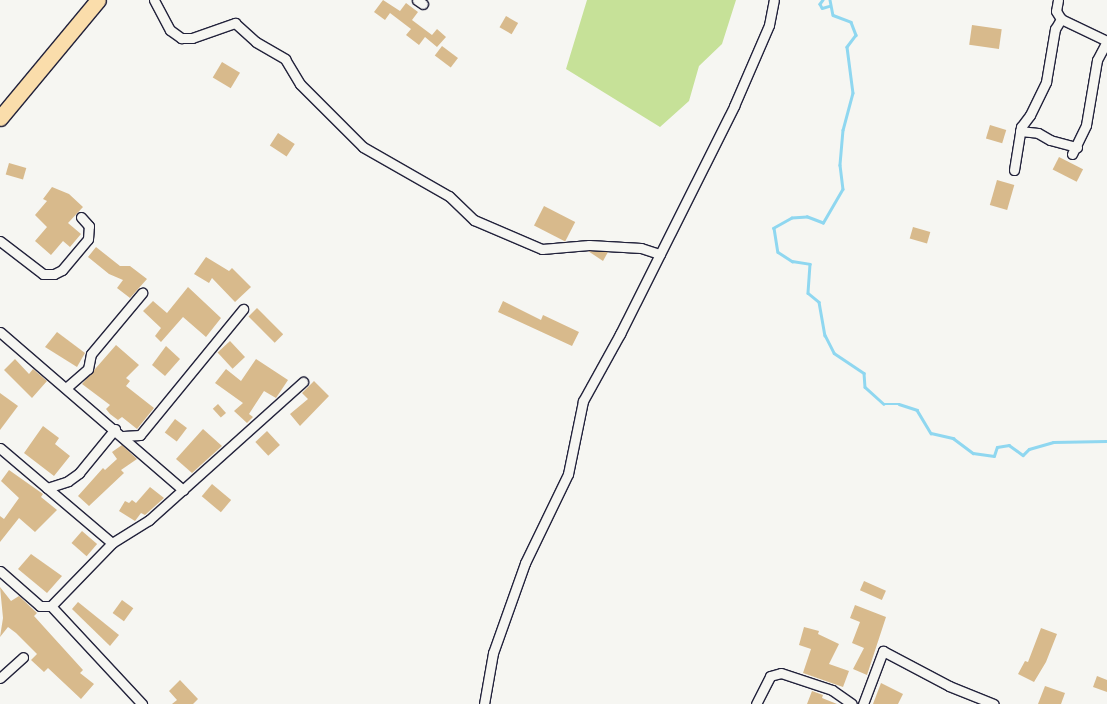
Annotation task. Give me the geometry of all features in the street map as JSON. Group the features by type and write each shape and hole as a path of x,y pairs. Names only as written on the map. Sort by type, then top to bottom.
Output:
{"highway":[{"path":"0,118 98,0"}],"street":[{"path":"154,0 170,30 181,38 192,38 235,23 256,42 285,59 300,84 363,147 449,196 474,220 542,249 589,245 649,249 660,254"},
{"path":"484,704 492,653 538,533 568,474 584,401 734,106 769,24 774,0"},
{"path":"1020,131 1038,133 1074,150 1086,125 1097,60 1107,41 1061,20 1056,11 1058,0"},
{"path":"1014,170 1020,131 1046,82 1055,29 1061,20"},
{"path":"0,241 43,274 54,274 62,270 88,239 89,226 81,217"},
{"path":"66,388 88,369 91,354 142,293"},
{"path":"123,436 140,435 243,308"},
{"path":"0,332 115,429 183,490"},
{"path":"0,571 40,606 51,606 112,544 149,520 304,382"},
{"path":"47,488 68,481 79,473 115,429"},
{"path":"0,448 112,544"},
{"path":"51,606 142,704"},
{"path":"863,704 883,651 949,686 994,704"},
{"path":"0,678 23,657"},
{"path":"756,704 770,676 780,673 832,690 852,704"}],"green space":[{"path":"587,0 736,0 722,44 699,66 689,101 660,127 566,69"}],"building":[{"path":"383,0 400,11 406,3 418,12 412,20 432,35 437,29 446,37 437,47 425,37 419,45 406,35 411,29 390,13 385,20 374,12"},
{"path":"506,16 518,23 512,34 500,27"},
{"path":"972,25 1002,29 999,49 969,45"},
{"path":"442,46 458,58 451,68 435,56"},
{"path":"222,62 240,73 231,88 213,77"},
{"path":"990,125 1006,130 1002,143 986,138"},
{"path":"278,133 295,144 287,156 270,146"},
{"path":"1059,157 1083,169 1077,182 1053,169"},
{"path":"9,163 26,168 23,179 6,175"},
{"path":"997,180 1014,185 1007,210 990,205"},
{"path":"52,187 69,194 83,207 68,223 81,234 70,247 63,241 51,255 35,241 47,227 35,215 47,201 43,199"},
{"path":"544,206 575,222 565,241 534,226"},
{"path":"913,227 930,232 927,243 910,239"},
{"path":"96,247 120,266 130,266 147,279 130,298 117,288 123,280 109,274 88,257"},
{"path":"589,251 608,252 603,261"},
{"path":"206,257 229,271 232,268 251,287 235,302 212,278 209,283 194,274"},
{"path":"188,287 221,318 206,337 183,317 161,342 155,336 161,328 143,311 153,301 167,313"},
{"path":"503,301 541,320 543,315 579,332 572,346 498,312"},
{"path":"257,308 283,334 275,343 249,316"},
{"path":"57,332 85,353 77,367 45,347"},
{"path":"230,341 245,357 233,369 218,353"},
{"path":"116,345 139,365 126,378 130,381 126,386 154,408 137,429 122,417 118,420 110,414 106,409 110,405 82,384"},
{"path":"166,346 180,359 165,376 152,365"},
{"path":"15,359 29,374 33,369 47,381 32,398 4,370"},
{"path":"256,359 288,380 276,398 264,391 249,414 253,417 247,423 234,411 243,403 215,383 226,369 241,381"},
{"path":"314,381 329,396 300,426 290,414 308,399 302,393"},
{"path":"0,393 18,406 0,430"},
{"path":"218,404 226,413 221,418 213,409"},
{"path":"175,419 187,428 177,442 165,433"},
{"path":"43,426 59,438 55,444 70,456 54,476 24,453"},
{"path":"203,429 222,446 192,473 176,459"},
{"path":"267,431 280,445 268,456 255,442"},
{"path":"122,445 137,459 121,470 124,473 89,506 78,496 103,468 105,470 117,459 112,452"},
{"path":"9,470 43,494 41,497 57,510 35,532 19,518 0,542 0,516 4,519 19,498 1,481"},
{"path":"212,484 231,500 221,512 202,496"},
{"path":"150,487 164,498 145,515 141,513 135,521 119,511 125,501 129,503 132,500 136,503"},
{"path":"82,531 97,544 87,556 72,543"},
{"path":"31,554 62,576 47,593 18,569"},
{"path":"864,581 886,591 882,600 860,590"},
{"path":"0,587 11,601 19,596 37,613 34,616 83,670 80,673 94,684 81,699 48,668 44,672 31,660 37,654 16,633 8,627 0,637 3,618"},
{"path":"122,600 133,608 124,621 113,613"},
{"path":"78,602 119,635 110,646 72,609"},
{"path":"855,605 886,617 867,675 853,669 864,648 852,643 860,622 850,618"},
{"path":"804,627 819,631 818,634 839,644 829,664 849,671 843,687 803,673 811,649 799,645"},
{"path":"1041,628 1057,634 1046,662 1034,682 1018,674 1025,661 1028,662"},
{"path":"1097,676 1107,680 1107,692 1093,687"},
{"path":"180,680 198,699 193,704 172,704 177,700 169,691"},
{"path":"881,683 903,694 898,704 873,704"},
{"path":"1045,686 1065,693 1061,704 1038,704"},
{"path":"812,691 823,695 822,698 837,704 807,704"}],"waterway":[{"path":"823,0 820,4 822,8 829,6"},
{"path":"830,0 833,15 851,22 856,35 847,47 853,93 843,130 840,165 843,189 823,223 807,217 792,218 774,228 778,252 792,261 810,264 808,293 819,302 825,335 834,353 864,373 865,387 884,404 899,404 917,410 931,433 953,438 973,453 994,456 997,447 1009,445 1023,455 1029,449 1053,442 1107,441"}]}
